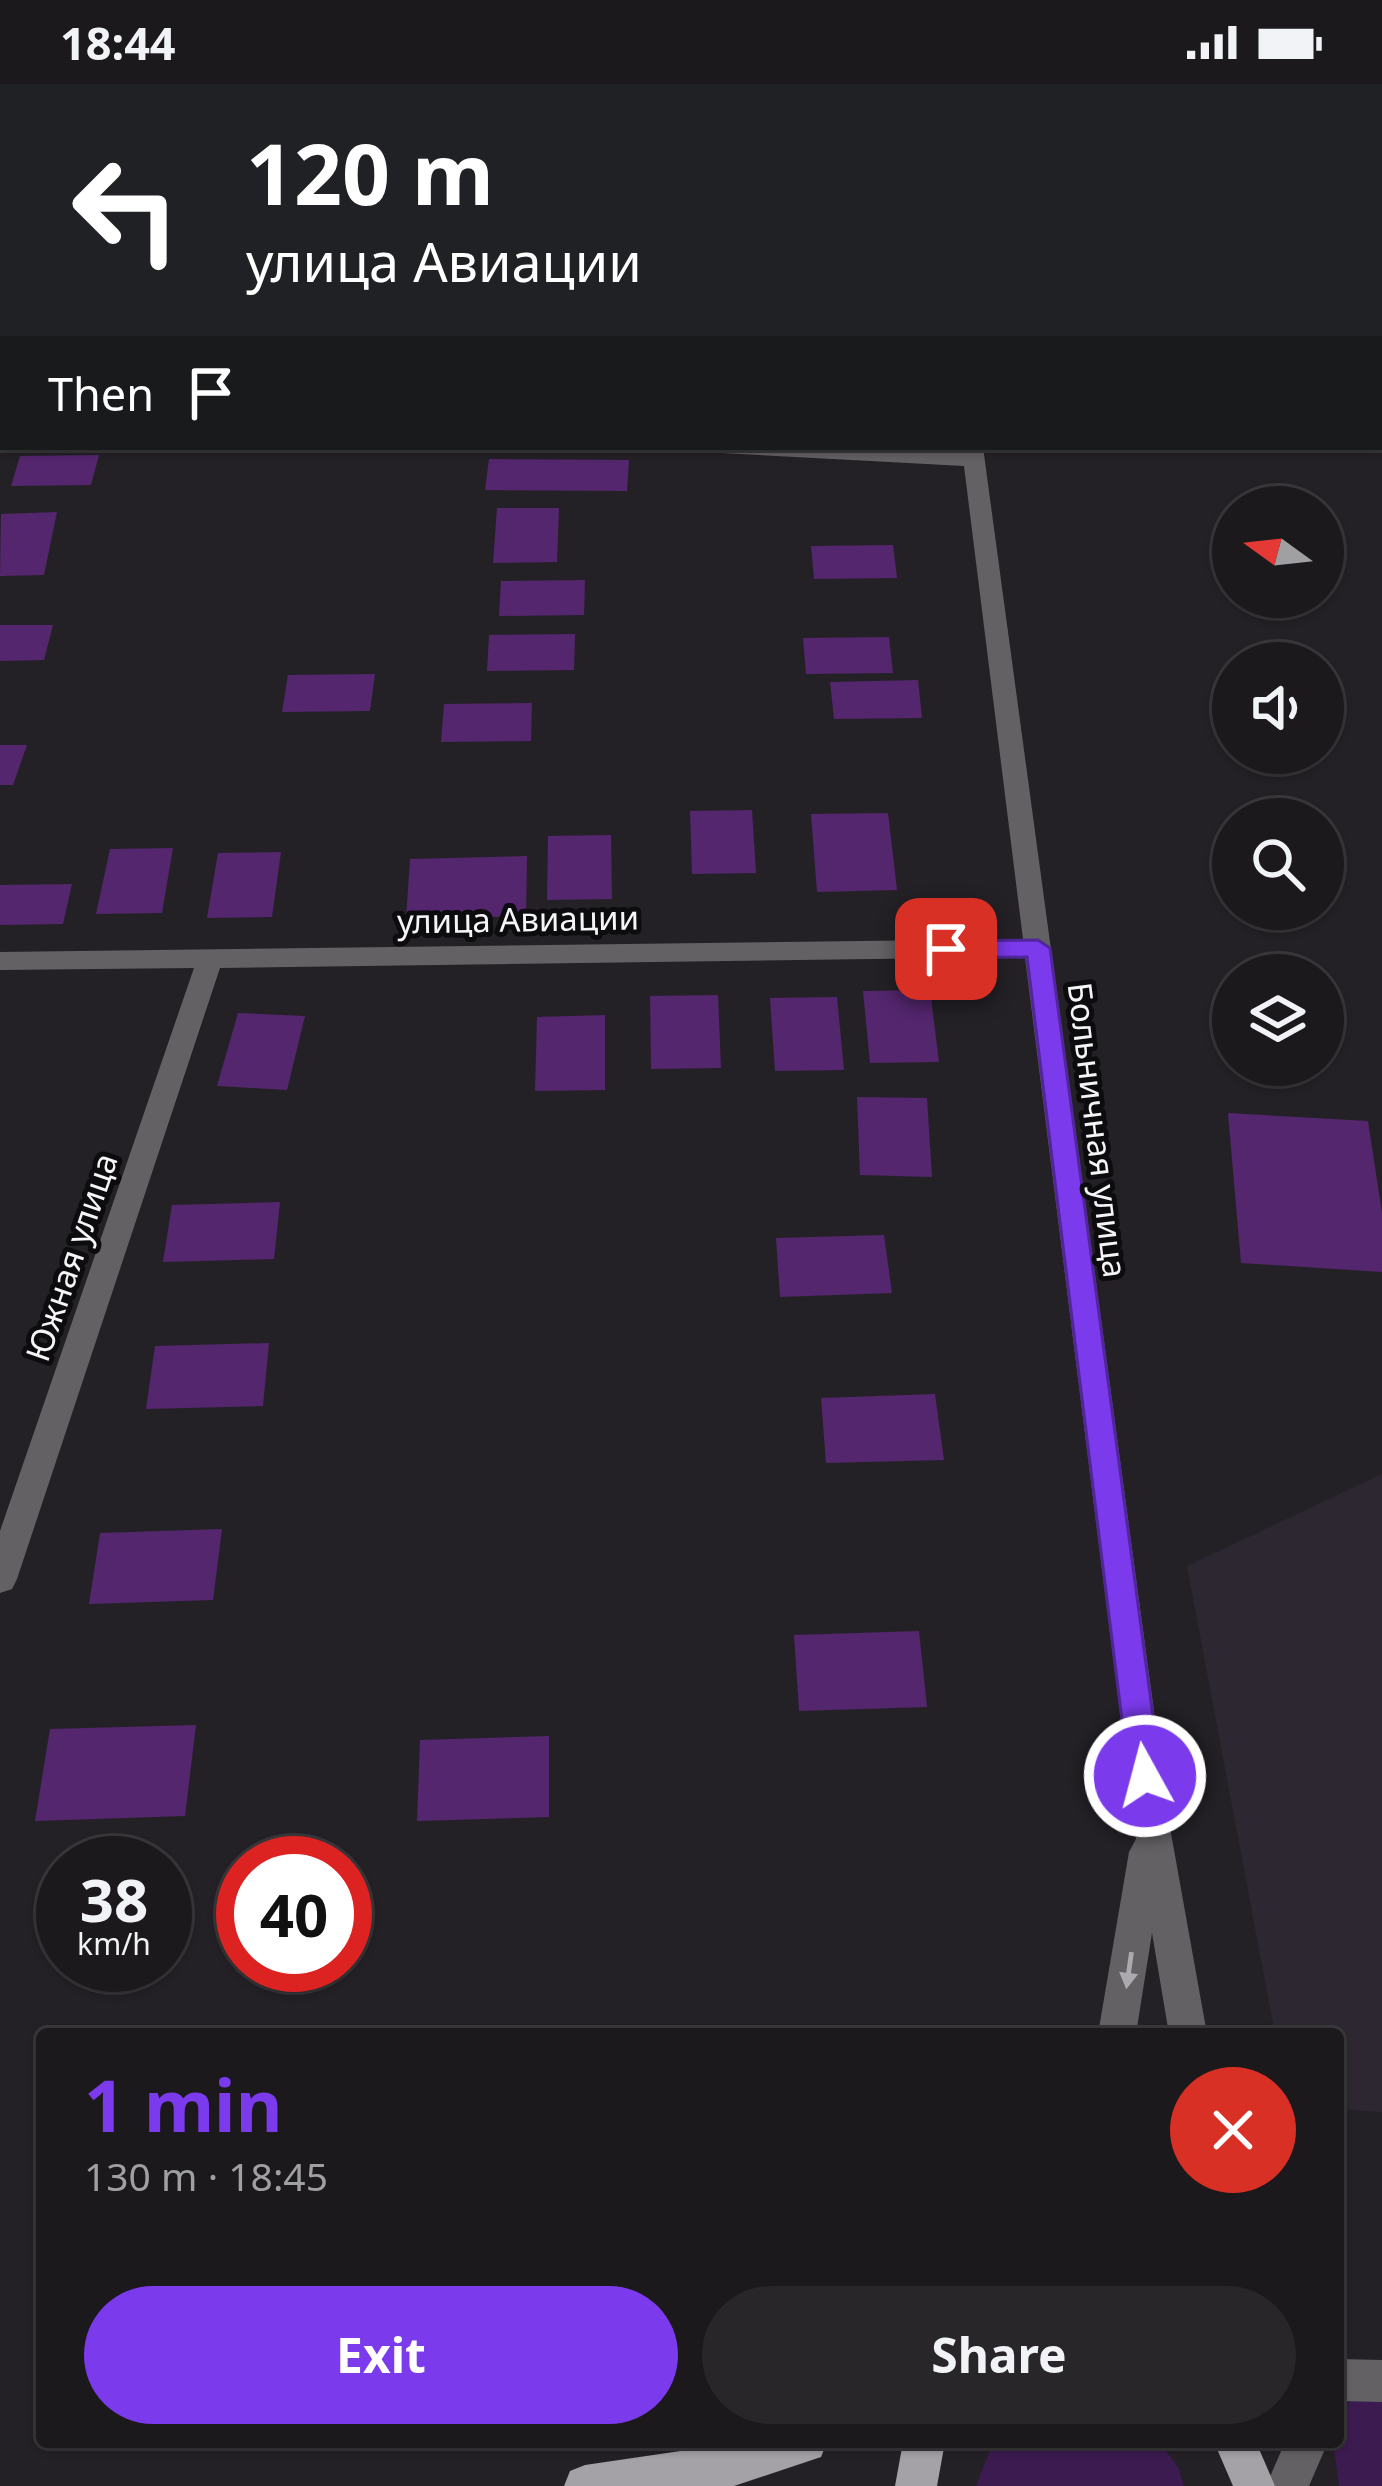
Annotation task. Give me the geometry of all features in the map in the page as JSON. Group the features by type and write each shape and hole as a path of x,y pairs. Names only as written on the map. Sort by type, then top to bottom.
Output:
{"main road":[{"path":"585,2486 740,2464 788,2448"},
{"path":"916,2486 923,2448"},
{"path":"1239,2448 1257,2486"}],"street":[{"path":"848,450 973,453"},
{"name":"Больничная улица","path":"973,453 1151,1822"},
{"name":"улица Авиации","path":"0,961 1038,948"},
{"name":"Южная улица","path":"0,1579 210,958"},
{"path":"1119,2028 1151,1822"},
{"path":"1151,1822 1187,2028"},
{"path":"1344,2380 1382,2381"},
{"path":"1255,2448 1257,2486"},
{"path":"1287,2486 1304,2448"}],"shaded area":[{"path":"1382,1474 1382,2112 1344,2109 1344,2028 1274,2028 1187,1566"},
{"path":"1359,2395 1382,2397 1382,2486 1339,2486 1334,2448 1344,2448 1344,2406"},
{"path":"991,2448 1164,2448 1178,2467 1184,2486 976,2486"}],"building":[{"path":"99,455 91,485 11,486 20,456"},
{"path":"489,459 629,460 627,491 485,490"},
{"path":"497,508 559,508 557,562 493,563"},
{"path":"57,512 44,575 0,576 1,514"},
{"path":"893,545 897,578 814,579 811,546"},
{"path":"585,580 584,615 499,616 501,581"},
{"path":"0,625 53,625 44,660 0,661"},
{"path":"575,634 574,670 487,671 489,635"},
{"path":"889,637 893,673 806,674 803,638"},
{"path":"375,674 370,711 282,712 288,675"},
{"path":"918,680 922,718 834,719 830,682"},
{"path":"532,703 531,741 441,742 444,704"},
{"path":"0,745 27,745 13,785 0,785"},
{"path":"752,810 756,873 692,874 690,811"},
{"path":"888,813 897,890 817,892 811,814"},
{"path":"611,835 612,899 547,900 548,836"},
{"path":"173,848 162,913 96,914 110,849"},
{"path":"281,852 272,917 207,918 218,853"},
{"path":"527,856 526,916 406,919 410,859"},
{"path":"72,884 63,924 0,925 0,885"},
{"path":"930,990 939,1062 870,1063 863,991"},
{"path":"718,995 721,1068 651,1069 650,996"},
{"path":"837,997 844,1070 775,1071 770,998"},
{"path":"238,1013 305,1016 287,1090 217,1086"},
{"path":"605,1015 605,1090 535,1091 537,1017"},
{"path":"857,1097 927,1098 932,1177 860,1175"},
{"path":"1228,1113 1368,1121 1382,1213 1382,1272 1241,1263"},
{"path":"280,1202 274,1259 163,1262 172,1205"},
{"path":"884,1235 892,1293 780,1297 776,1238"},
{"path":"269,1343 263,1406 146,1409 155,1346"},
{"path":"935,1394 944,1460 826,1463 821,1398"},
{"path":"222,1529 213,1600 89,1604 100,1533"},
{"path":"919,1631 927,1707 799,1711 794,1635"},
{"path":"196,1725 185,1816 35,1821 50,1729"},
{"path":"549,1736 549,1817 417,1821 420,1740"}],"route":[{"path":"946,949 1038,948 1145,1776"}]}
